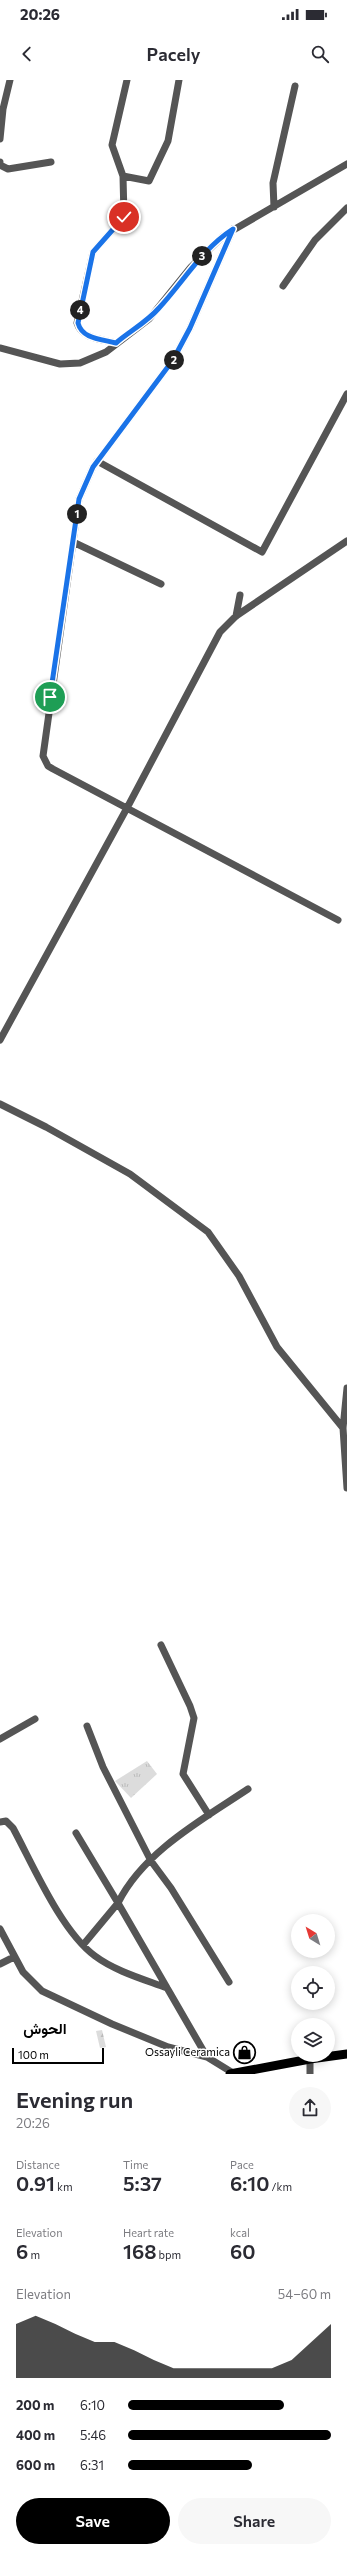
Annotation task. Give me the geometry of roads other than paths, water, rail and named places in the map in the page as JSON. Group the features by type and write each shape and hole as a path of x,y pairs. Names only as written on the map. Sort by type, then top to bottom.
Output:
{"main road":[{"path":"335,2056 347,2054"},
{"path":"232,2074 294,2062"}],"street":[{"path":"0,139 2,109 10,80"},
{"path":"116,343 85,335 80,332 78,323 93,252 124,217 123,176 112,145 127,80"},
{"path":"123,176 149,181 168,141 179,80"},
{"path":"274,206 273,184 295,86"},
{"path":"0,162 0,165 8,169 51,162"},
{"path":"0,348 60,364 80,362 91,359 149,319 191,267 223,236 347,164"},
{"path":"283,286 315,240 347,208"},
{"path":"233,229 190,328 173,360 97,461 85,482 79,499 43,756 48,766 53,769 338,920"},
{"path":"97,461 262,552 347,394"},
{"path":"0,1040 127,808 200,666 220,632 236,616 347,541"},
{"path":"73,542 161,584"},
{"path":"236,616 240,595"},
{"path":"0,1104 46,1127 130,1174 208,1232 239,1276 277,1347 343,1428"},
{"path":"347,1388 343,1428 347,1488"},
{"path":"161,1645 193,1713 194,1723 183,1774 209,1815"},
{"path":"0,1739 35,1719"},
{"path":"87,1726 103,1766 150,1861 171,1888 229,1982"},
{"path":"83,1945 118,1903 127,1887 150,1861 173,1841 248,1789"},
{"path":"0,1822 6,1821 13,1828 69,1928 83,1945 95,1956 127,1973 167,1988"},
{"path":"76,1833 207,2057"},
{"path":"0,1929 26,1977 53,1997 161,2044 207,2057 232,2074"},
{"path":"0,1964 14,1957"},
{"path":"310,2062 310,2074"}],"place":[{"name":"Ossayli Ceramica","path":"245,2052"}],"district":[{"name":"الحوش","path":"45,2029"}]}
